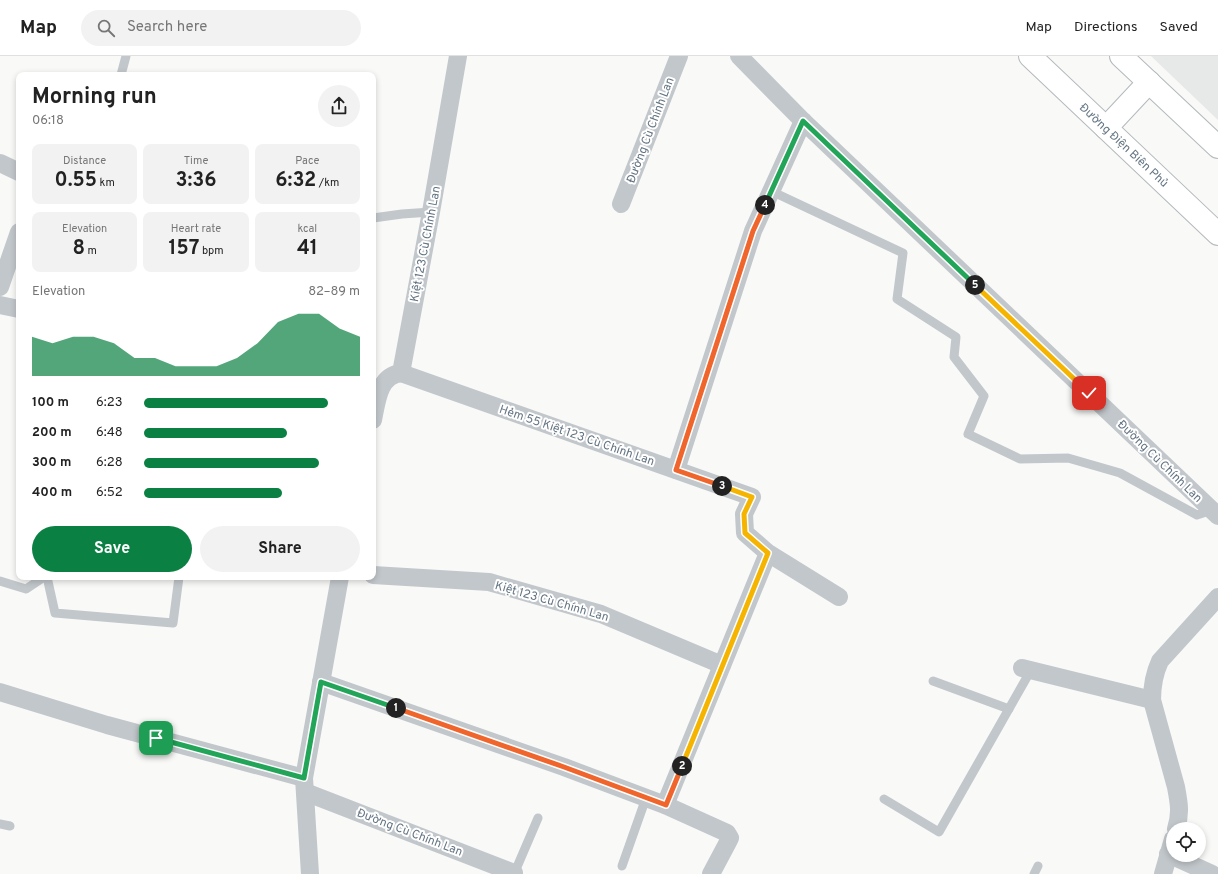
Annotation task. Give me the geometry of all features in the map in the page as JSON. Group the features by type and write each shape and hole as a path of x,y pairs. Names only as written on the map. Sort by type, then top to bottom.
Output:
{"main road":[{"name":"Đường Điện Biên Phủ","path":"1030,56 1218,234"},
{"path":"1122,56 1218,147"},
{"path":"1106,128 1149,82"}],"street":[{"name":"Kiệt 123 Cù Chính Lan","path":"401,373 458,56"},
{"name":"Đường Cù Chính Lan","path":"621,204 679,56"},
{"name":"Đường Cù Chính Lan","path":"739,56 803,121 1215,513"},
{"path":"676,470 753,231 803,121"},
{"path":"0,163 16,171"},
{"path":"0,287 16,241"},
{"path":"0,305 16,308"},
{"path":"376,390 387,378 394,374 401,373"},
{"name":"Hẻm 55 Kiệt 123 Cù Chính Lan","path":"401,373 752,497 744,514 745,533 768,553"},
{"path":"666,805 768,553 839,597"},
{"name":"Kiệt 123 Cù Chính Lan","path":"376,575 489,582 601,614 722,664"},
{"path":"310,874 305,785 321,682 339,580"},
{"path":"1178,822 1180,811 1176,787 1152,700 1152,686 1160,661 1218,597"},
{"path":"1026,669 1152,700"},
{"path":"321,682 564,767 666,805 727,832 730,838 711,874"},
{"name":"Đường Cù Chính Lan","path":"0,692 305,785 514,873"},
{"path":"1162,874 1166,862"},
{"path":"1194,862 1212,874"}],"lane":[{"path":"122,72 126,56"},
{"path":"771,191 903,253 897,299 956,337 954,357 984,396 968,434 1020,459 1068,458 1120,473 1197,515 1215,513"},
{"path":"376,218 431,212"},
{"path":"0,581 26,589 41,580"},
{"path":"47,580 55,613 173,624 178,580"},
{"path":"884,799 939,832 1009,709 1026,669"},
{"path":"933,681 1009,709"},
{"path":"622,866 646,798"},
{"path":"514,873 538,818"},
{"path":"0,824 10,826"}],"shaded area":[{"path":"1151,56 1218,56 1218,120"}],"route":[{"path":"156,738 304,778 321,682 564,767 666,805 768,553 745,533 744,514 752,497 676,470 753,231 803,121 1089,393"}]}
